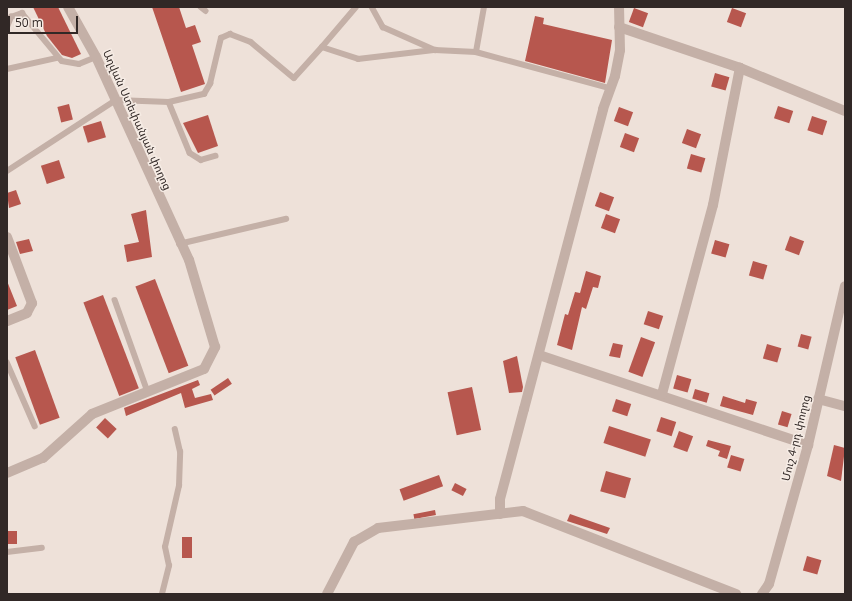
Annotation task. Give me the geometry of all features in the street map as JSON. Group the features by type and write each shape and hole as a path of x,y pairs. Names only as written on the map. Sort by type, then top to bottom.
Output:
{"street":[{"name":"Աղվան Ստեփանյան փողոց","path":"7,473 43,458 92,414 204,369 215,347 189,260 179,244 96,57 68,7"},
{"path":"500,514 500,499 620,50 619,7"},
{"path":"619,27 740,68 845,111"},
{"path":"662,394 713,205 740,68"},
{"path":"7,236 32,303 27,313 7,321"},
{"name":"Մուշ 4-րդ փողոց","path":"762,594 769,584 808,445 845,286"},
{"path":"539,355 662,394 808,445"},
{"path":"818,400 845,406"},
{"path":"327,594 354,542 378,528 523,511 736,594"}],"lane":[{"path":"201,7 206,11"},
{"path":"7,171 116,100 169,102 204,94 210,84 221,38 230,34 251,42 294,78 356,7"},
{"path":"372,7 383,27 435,50"},
{"path":"476,52 484,7"},
{"path":"7,27 11,17 22,14 57,58 71,65 96,57"},
{"path":"322,47 358,59 435,50 476,52 609,88"},
{"path":"7,69 57,58"},
{"path":"169,102 190,153 201,160 215,156"},
{"path":"179,244 286,219"},
{"path":"115,300 148,392"},
{"path":"7,362 35,426"},
{"path":"162,594 169,566 165,547 180,486 180,452 175,430"},
{"path":"7,552 42,548"}],"building":[{"path":"33,7 58,7 81,54 72,58 62,55 47,36"},
{"path":"152,7 179,7 186,28 195,25 201,42 192,45 205,84 181,92"},
{"path":"634,8 648,13 643,27 629,22"},
{"path":"732,8 746,13 741,27 727,22"},
{"path":"535,16 544,18 543,24 612,40 605,83 525,61"},
{"path":"715,73 729,77 726,91 711,86"},
{"path":"69,104 73,120 61,122 57,107"},
{"path":"778,106 793,111 789,123 774,118"},
{"path":"619,107 633,112 628,126 614,121"},
{"path":"208,115 218,146 198,153 183,123"},
{"path":"812,116 827,121 823,135 807,130"},
{"path":"101,121 106,137 88,143 83,127"},
{"path":"687,129 701,134 696,148 682,143"},
{"path":"625,133 639,138 634,152 620,147"},
{"path":"691,154 705,158 701,173 687,168"},
{"path":"59,160 65,178 47,184 41,166"},
{"path":"16,190 21,204 9,208 7,193"},
{"path":"600,192 614,197 609,211 595,206"},
{"path":"146,210 152,257 127,262 124,245 139,242 131,214"},
{"path":"606,214 620,219 615,233 601,228"},
{"path":"790,236 804,241 799,255 785,250"},
{"path":"29,239 33,251 20,254 16,242"},
{"path":"715,240 729,244 726,258 711,253"},
{"path":"753,261 767,265 763,280 749,275"},
{"path":"586,271 601,276 598,288 593,287 586,309 582,307 572,350 557,345 565,314 568,315 575,292 580,293"},
{"path":"155,279 188,366 169,373 135,287"},
{"path":"7,281 17,306 7,310"},
{"path":"103,295 139,388 119,396 83,303"},
{"path":"648,311 663,316 659,329 644,324"},
{"path":"801,334 812,337 808,349 798,347"},
{"path":"641,337 655,342 642,377 628,372"},
{"path":"613,343 623,345 620,358 609,356"},
{"path":"767,344 781,348 777,363 763,358"},
{"path":"35,350 60,418 40,425 15,357"},
{"path":"517,356 523,387 522,392 509,393 503,361"},
{"path":"677,375 691,379 688,393 673,388"},
{"path":"228,378 232,384 215,396 211,390"},
{"path":"198,380 200,385 192,389 195,398 211,394 213,400 185,408 181,393 126,416 124,408"},
{"path":"472,387 481,430 457,435 448,392"},
{"path":"695,389 709,393 707,403 692,399"},
{"path":"723,396 745,403 746,399 757,402 753,415 720,406"},
{"path":"616,399 631,404 627,416 612,411"},
{"path":"782,411 792,414 787,427 778,424"},
{"path":"661,417 676,422 672,436 656,431"},
{"path":"105,418 117,429 108,438 96,428"},
{"path":"609,426 651,440 645,457 603,443"},
{"path":"679,431 693,436 687,452 673,447"},
{"path":"708,440 731,446 727,459 718,456 720,451 706,446"},
{"path":"834,445 845,448 841,481 827,476"},
{"path":"731,455 744,459 741,472 727,467"},
{"path":"606,471 631,478 625,498 600,491"},
{"path":"439,475 443,486 404,501 400,489"},
{"path":"455,483 467,489 463,496 451,490"},
{"path":"435,510 436,515 414,519 413,514"},
{"path":"570,514 610,528 607,534 567,521"},
{"path":"7,531 17,531 17,544 7,544"},
{"path":"182,537 192,537 192,558 182,558"},
{"path":"807,556 821,560 817,575 803,570"}]}
